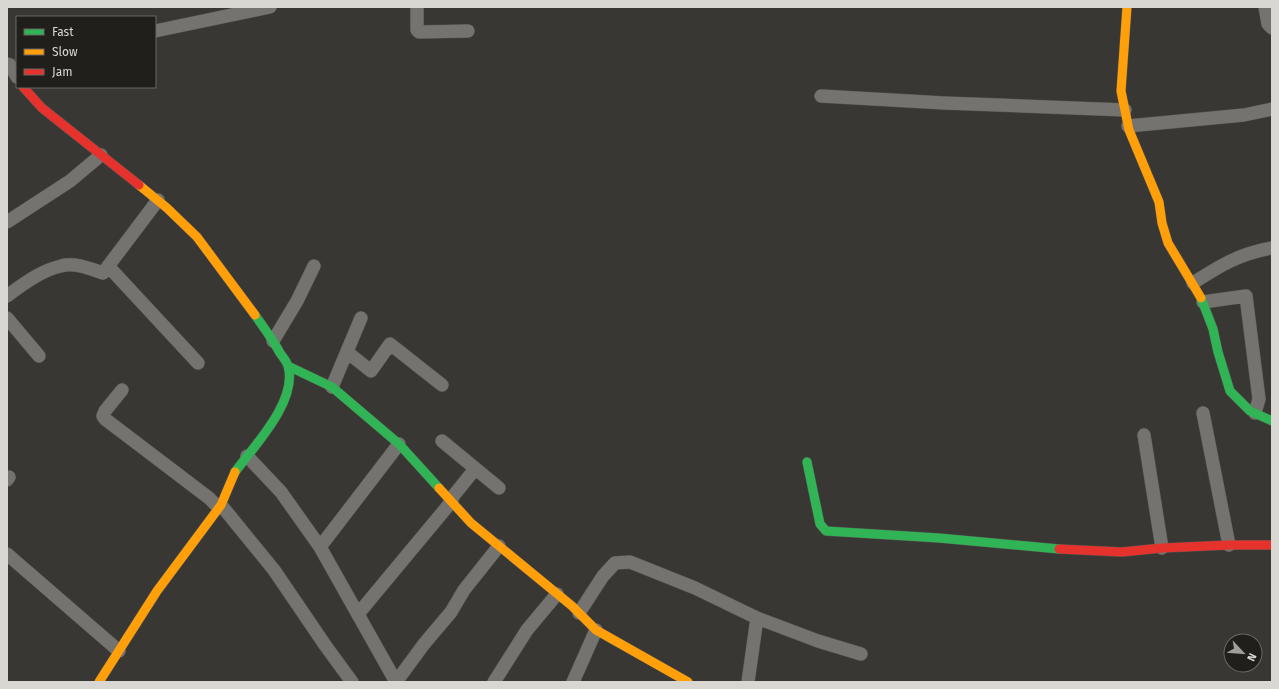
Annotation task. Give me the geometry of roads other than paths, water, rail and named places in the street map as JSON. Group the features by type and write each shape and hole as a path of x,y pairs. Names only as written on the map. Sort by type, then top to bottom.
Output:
{"street":[{"path":"156,31 270,7"},
{"path":"417,7 417,30 419,32 468,31"},
{"path":"1127,7 1121,91 1129,130 1159,202 1162,223 1168,243 1194,283 1203,302 1213,329 1218,352 1230,391 1250,411 1272,421"},
{"path":"1265,7 1268,24 1272,28"},
{"path":"24,88 42,108 158,200 197,237 273,341 288,366 289,380 284,403 272,425 235,472 220,507 157,591 99,682"},
{"path":"821,96 944,104 1125,110"},
{"path":"1128,126 1244,114 1272,108"},
{"path":"7,222 70,181 101,155"},
{"path":"7,296 43,273 62,265 86,267 103,274 158,200"},
{"path":"1194,283 1217,268 1241,256 1272,248"},
{"path":"108,266 198,363"},
{"path":"273,341 297,301 314,266"},
{"path":"1203,302 1246,296 1259,399 1255,413"},
{"path":"7,318 39,356"},
{"path":"332,387 361,318"},
{"path":"347,352 371,371 390,344 442,386"},
{"path":"288,366 332,387 399,444 471,523 557,594 596,630 688,682"},
{"path":"122,390 105,411 103,416 105,419 220,507 274,570 352,682"},
{"path":"1204,413 1229,544"},
{"path":"1144,434 1162,548"},
{"path":"442,441 499,488"},
{"path":"320,547 399,444"},
{"path":"247,456 281,492 320,547 396,682 450,612 464,590 499,546"},
{"path":"807,462 820,524 826,531 1122,552 1229,544 1272,545"},
{"path":"358,614 475,469"},
{"path":"7,554 119,651"},
{"path":"578,613 603,576 615,563 630,562 695,588 757,618 861,654"},
{"path":"494,682 527,630 557,594"},
{"path":"748,682 757,618"},
{"path":"573,682 596,630"}]}
